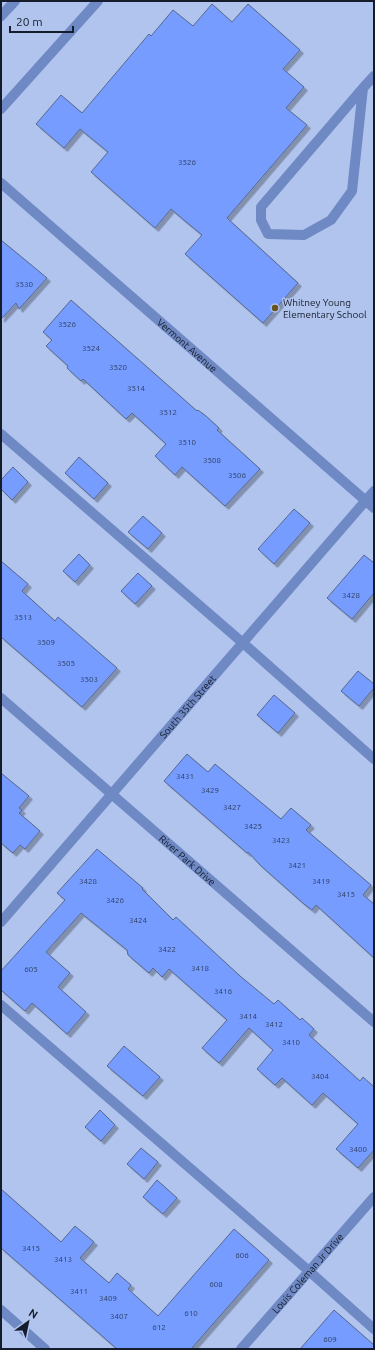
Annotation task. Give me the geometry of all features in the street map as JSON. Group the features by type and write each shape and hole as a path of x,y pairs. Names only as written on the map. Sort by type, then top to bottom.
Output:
{"street":[{"path":"1,16 14,1"},
{"path":"1,109 93,3"},
{"path":"363,88 352,191 331,220 304,235 268,234 261,220 261,207 363,88 374,76"},
{"name":"Vermont Avenue","path":"1,183 374,508"},
{"path":"1,434 243,643 374,759"},
{"name":"South 35th Street","path":"1,922 113,795 374,491"},
{"name":"River Park Drive","path":"1,698 374,1022"},
{"path":"1,1005 374,1329"},
{"name":"Louis Coleman Jr Drive","path":"241,1349 374,1197"},
{"path":"1,1310 45,1349"}],"building":[{"path":"212,4 232,22 248,4 300,50 283,69 304,87 286,108 307,125 227,218 298,283 263,323 185,254 202,235 171,209 155,228 91,172 108,152 80,129 64,148 36,124 61,95 82,113 149,34 151,36 173,10 193,26"},
{"path":"1,240 47,278 19,309 16,303 1,319"},
{"path":"71,300 197,411 198,410 206,416 219,428 217,430 260,469 225,506 182,467 175,475 155,456 166,444 132,413 126,419 83,379 81,381 67,368 68,366 46,346 52,340 43,332"},
{"path":"79,457 108,483 94,499 65,473"},
{"path":"13,467 28,482 12,500 1,489 1,480"},
{"path":"294,509 310,523 274,564 258,549"},
{"path":"143,516 162,533 148,549 128,532"},
{"path":"79,554 90,565 75,582 63,571"},
{"path":"364,555 374,563 374,593 352,619 327,598"},
{"path":"1,561 28,584 22,591 55,621 58,617 117,668 82,707 1,637"},
{"path":"138,573 152,586 135,604 121,591"},
{"path":"358,671 374,684 374,688 359,706 341,691"},
{"path":"274,695 295,713 278,733 257,715"},
{"path":"187,754 208,772 215,764 281,819 291,808 311,825 306,830 371,885 363,895 374,904 374,958 316,905 312,910 304,904 260,865 248,852 247,853 164,781"},
{"path":"1,773 29,796 19,808 22,810 19,813 40,831 25,849 20,845 13,853 1,843"},
{"path":"97,849 143,888 142,889 173,920 176,917 240,976 274,1004 278,1000 300,1020 302,1018 314,1029 309,1035 360,1081 363,1077 374,1087 374,1150 358,1168 336,1149 358,1124 323,1093 312,1105 282,1078 275,1085 257,1069 273,1050 249,1028 219,1063 202,1048 227,1020 169,969 162,977 153,968 149,973 128,955 127,950 81,913 46,952 70,973 58,987 86,1012 67,1034 32,1003 25,1011 1,990 1,971 65,900 57,893"},
{"path":"124,1046 160,1077 143,1096 107,1066"},
{"path":"100,1110 115,1125 101,1141 85,1127"},
{"path":"141,1148 158,1162 144,1179 127,1164"},
{"path":"157,1180 177,1198 163,1214 143,1197"},
{"path":"1,1189 61,1242 75,1226 94,1242 80,1258 109,1283 117,1273 131,1285 128,1289 158,1316 234,1229 269,1260 191,1349 117,1349 1,1248"},
{"path":"334,1310 374,1345 374,1349 300,1349"}],"place":[{"name":"Whitney Young Elementary School","path":"275,308"}]}
